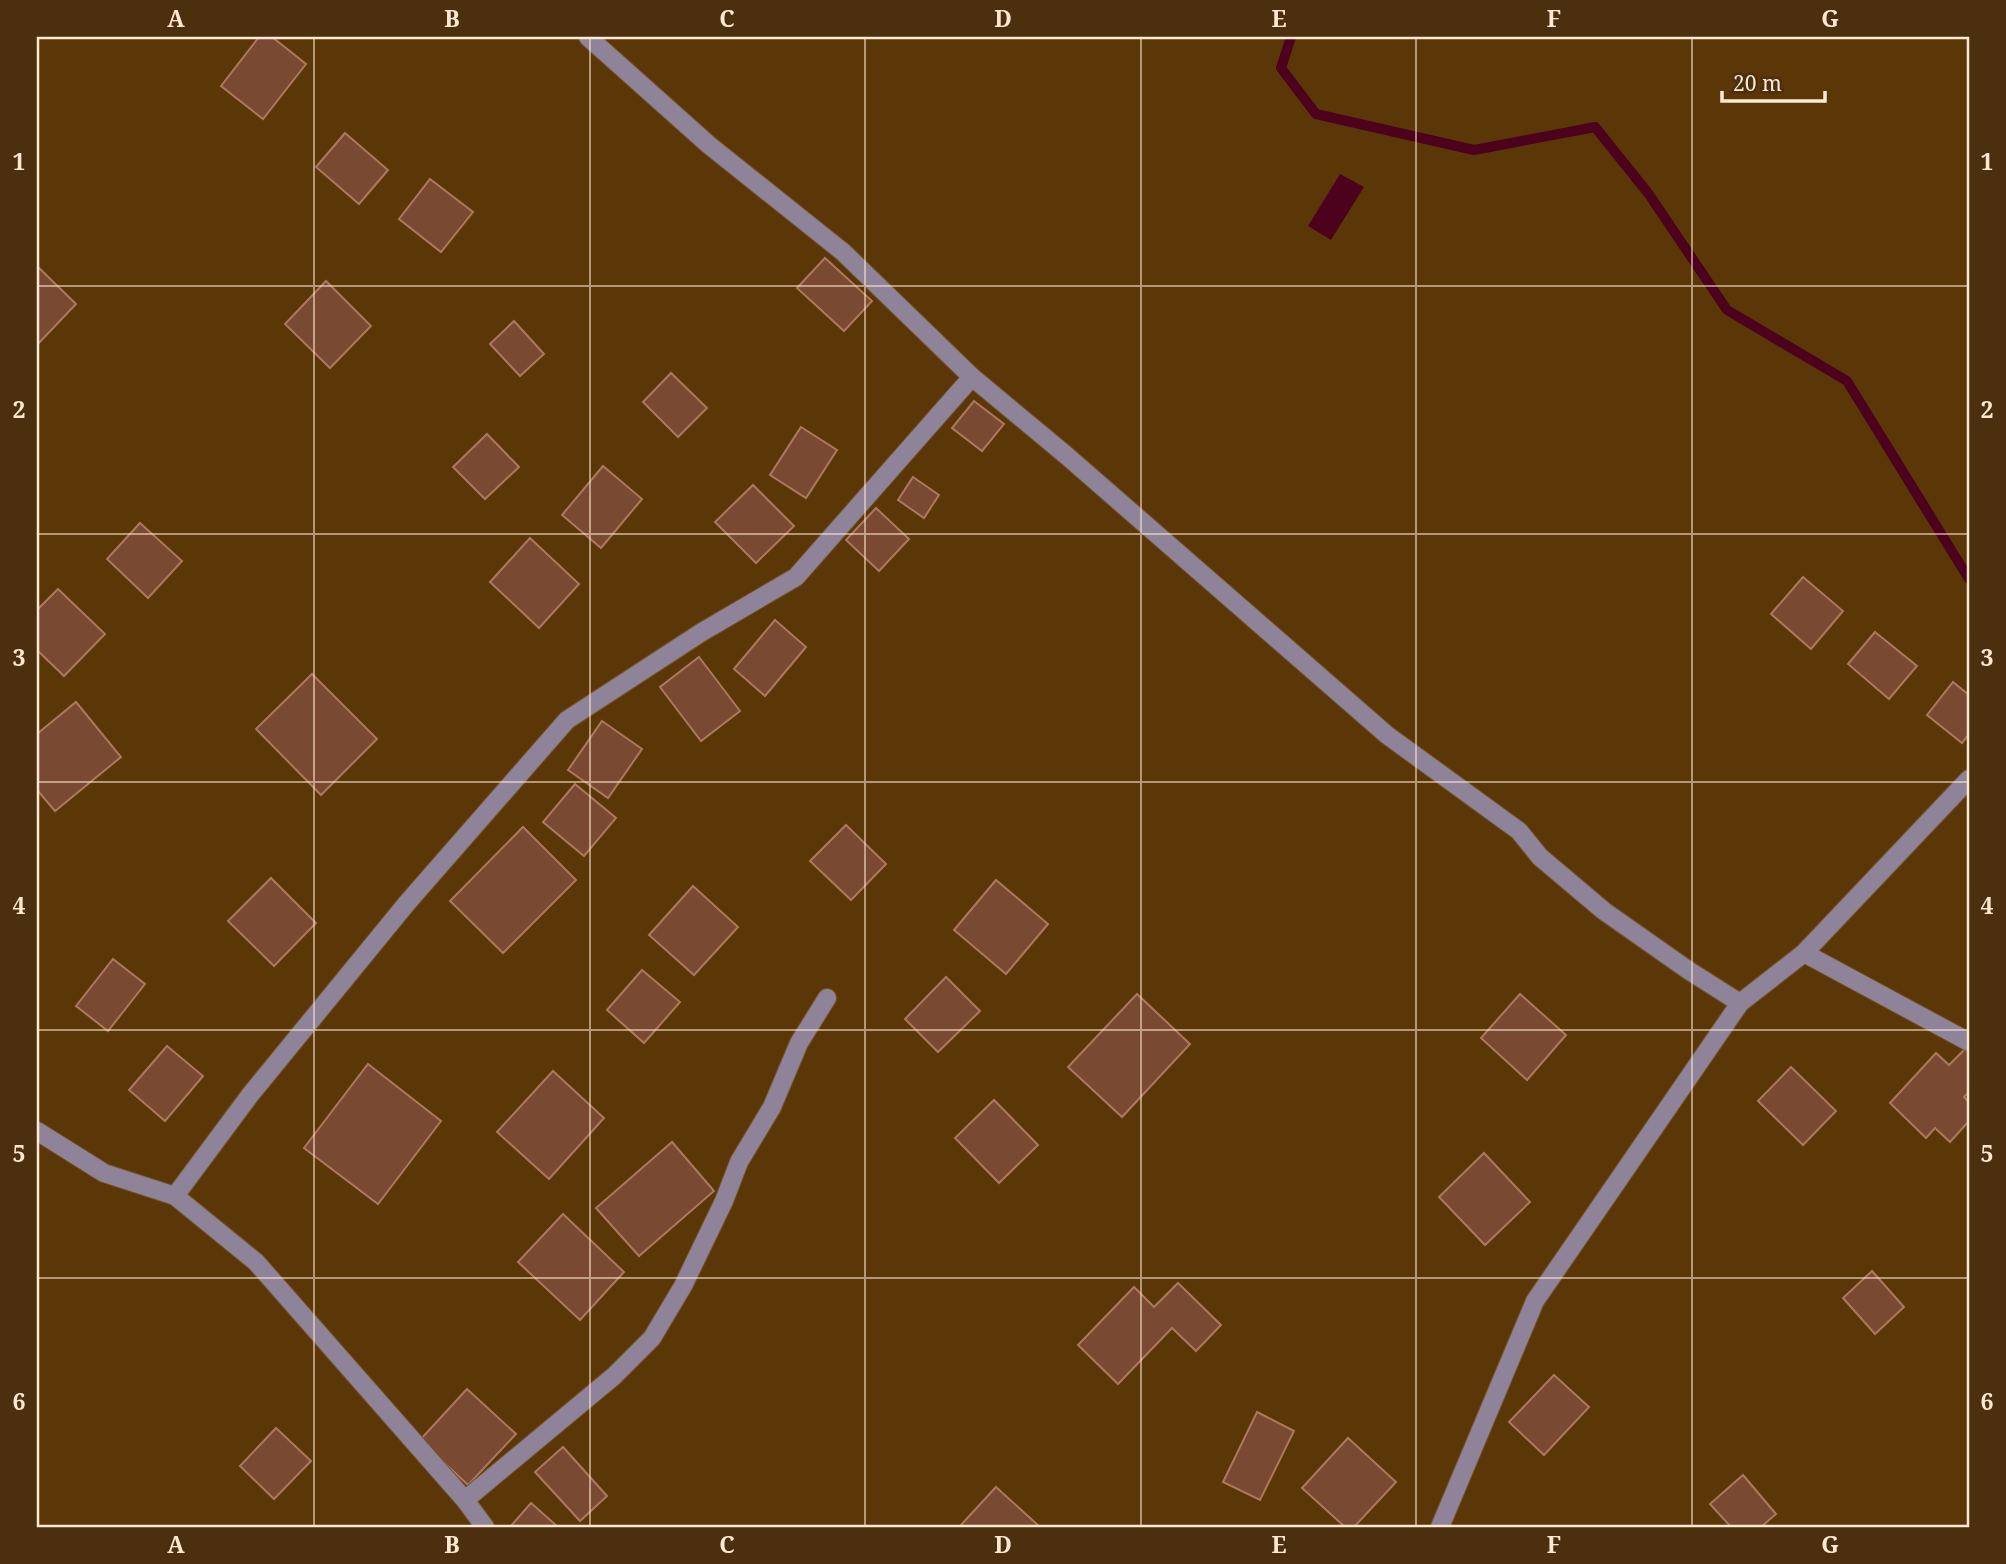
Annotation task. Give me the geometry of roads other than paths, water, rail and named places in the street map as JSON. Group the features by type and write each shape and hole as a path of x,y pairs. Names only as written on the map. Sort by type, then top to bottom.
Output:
{"street":[{"path":"588,37 709,145 843,252 972,377 1067,456 1387,735 1519,831 1540,857 1604,911 1740,1003"},
{"path":"175,1196 250,1095 407,903 567,720 702,632 796,577 972,377"},
{"path":"1440,1527 1535,1301 1740,1003 1804,953 1969,779"},
{"path":"1804,953 1969,1042"},
{"path":"465,1500 614,1376 652,1338 683,1286 739,1163 772,1107 799,1043 827,998"},
{"path":"37,1131 104,1173 175,1196 256,1262 465,1500 485,1527"}],"waterway":[{"path":"1291,37 1281,68 1316,114 1474,150 1595,127 1648,193 1727,310 1847,381 1969,579"}]}
